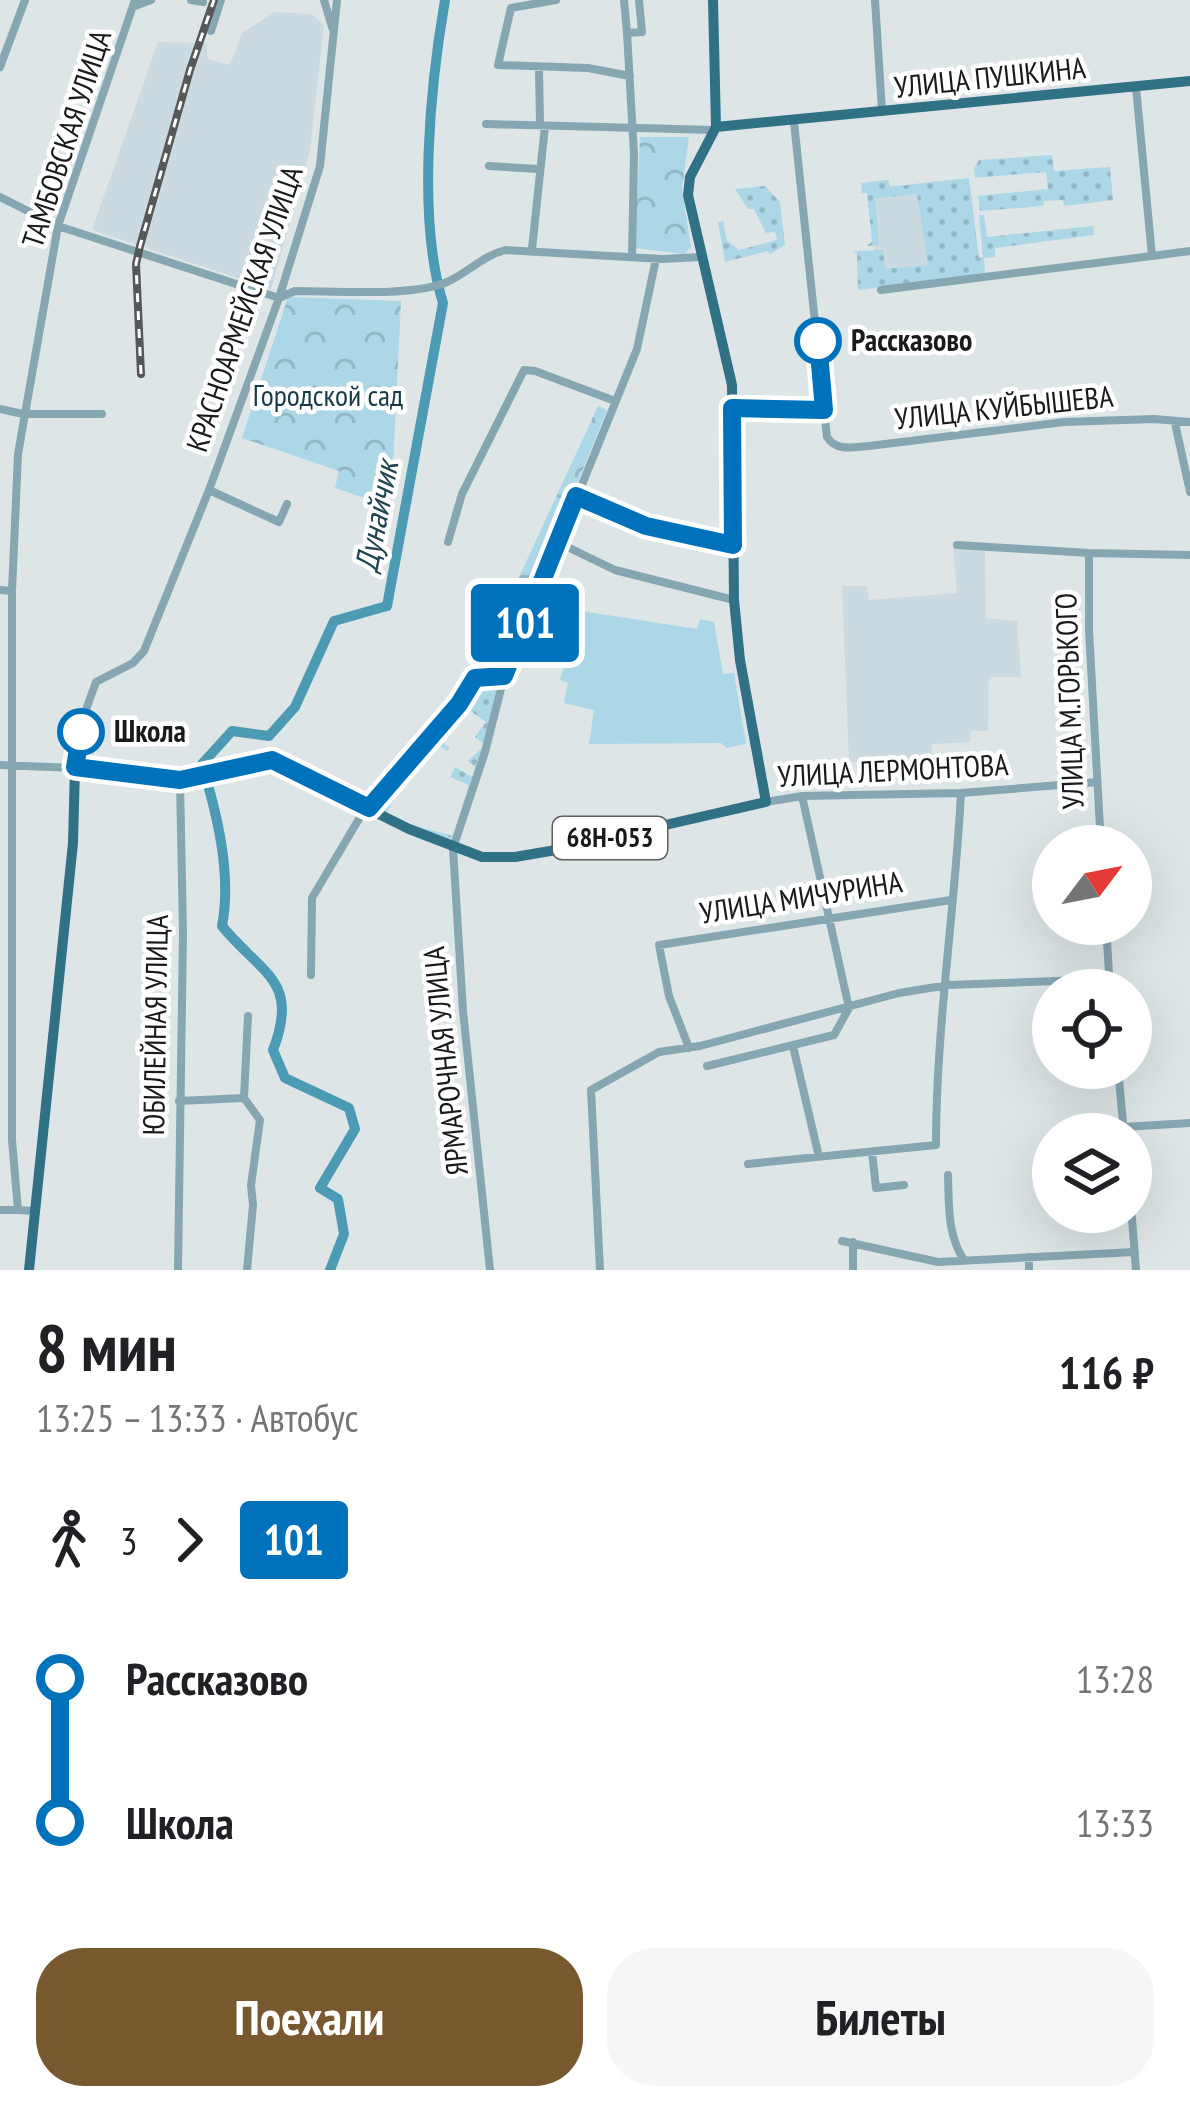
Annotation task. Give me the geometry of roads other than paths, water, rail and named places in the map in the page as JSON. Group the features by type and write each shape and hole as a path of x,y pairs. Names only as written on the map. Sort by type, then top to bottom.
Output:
{"main road":[{"path":"713,0 715,128 690,176 688,195 729,369 734,600 766,802"},
{"name":"УЛИЦА ПУШКИНА","path":"715,128 1190,81"},
{"name":"УЛИЦА ЛЕРМОНТОВА","path":"75,767 180,780 272,760 453,848 482,857 515,857 766,802"},
{"name":"КРАСНОАРМЕЙСКАЯ УЛИЦА","path":"29,1270 73,843 75,767"}],"street":[{"path":"0,67 25,0"},
{"path":"135,3 151,0"},
{"path":"191,0 203,2"},
{"path":"211,31 220,0"},
{"path":"324,0 332,28"},
{"name":"КРАСНОАРМЕЙСКАЯ УЛИЦА","path":"75,767 92,689 108,674 142,656 279,298 324,148 337,0"},
{"path":"556,0 511,8 498,65 588,68 630,76"},
{"path":"624,0 634,129 632,257"},
{"path":"627,33 642,32 639,0"},
{"path":"874,0 882,112"},
{"name":"ТАМБОВСКАЯ УЛИЦА","path":"17,1210 5,892 13,766 12,591 23,414 58,226 135,3"},
{"path":"531,250 543,125 539,69"},
{"path":"1136,87 1151,256"},
{"path":"732,408 824,410 794,122"},
{"path":"486,124 715,128"},
{"path":"489,166 538,169"},
{"path":"0,197 58,226 279,298 295,290 424,288 448,282 490,254 531,250 656,259 700,257"},
{"path":"881,290 1190,251"},
{"path":"453,848 504,676 637,349 656,259"},
{"path":"448,542 462,494 524,370 615,401"},
{"path":"0,409 23,414 102,414"},
{"name":"УЛИЦА КУЙБЫШЕВА","path":"824,410 827,437 844,448 1064,422 1190,422"},
{"path":"1175,423 1190,492"},
{"name":"КРАСНОАРМЕЙСКАЯ УЛИЦА","path":"209,490 279,522 286,503"},
{"path":"576,496 646,526 733,545"},
{"path":"557,542 615,570 734,600"},
{"path":"957,545 1190,555"},
{"name":"УЛИЦА М.ГОРЬКОГО","path":"1089,554 1099,825"},
{"path":"0,590 12,591"},
{"path":"310,975 312,898 367,807 459,704 475,678 504,676"},
{"path":"0,765 75,767"},
{"name":"ЮБИЛЕЙНАЯ УЛИЦА","path":"178,1270 183,933 180,780"},
{"name":"УЛИЦА ЛЕРМОНТОВА","path":"766,802 802,796 961,793 1096,782"},
{"path":"748,1164 936,1145 961,793"},
{"path":"707,1066 834,1035 849,1008 802,796"},
{"name":"ЯРМАРОЧНАЯ УЛИЦА","path":"453,848 463,1011 490,1270"},
{"name":"УЛИЦА МИЧУРИНА","path":"689,1048 669,996 659,945 951,900"},
{"path":"600,1270 591,1090 658,1052 811,1019 899,993 947,985 1032,985"},
{"path":"247,1270 260,1120 244,1098 248,1016"},
{"path":"810,1042 811,1019"},
{"path":"793,1046 819,1157"},
{"path":"179,1101 244,1098"},
{"path":"1152,1127 1190,1123"},
{"path":"872,1152 876,1188 904,1185"},
{"path":"947,1175 951,1228 965,1262"},
{"path":"0,1210 34,1210"},
{"path":"1134,1233 1136,1270"},
{"path":"853,1270 848,1242 938,1266 1136,1252"},
{"path":"1028,1257 1029,1270"}],"waterway":[{"name":"Дунайчик","path":"330,1270 344,1234 338,1199 320,1188 355,1129 349,1108 285,1078 273,1050 280,1027 279,993 263,968 222,926 224,865 202,764 232,731 269,736 295,707 334,621 387,606 443,303 428,193 431,112 445,0"}],"railway":[{"path":"141,374 136,264 214,0"}],"place":[{"name":"Рассказово","path":"818,341"},
{"name":"Школа","path":"81,732"}],"park label":[{"name":"Городской сад","path":"328,396"}]}
